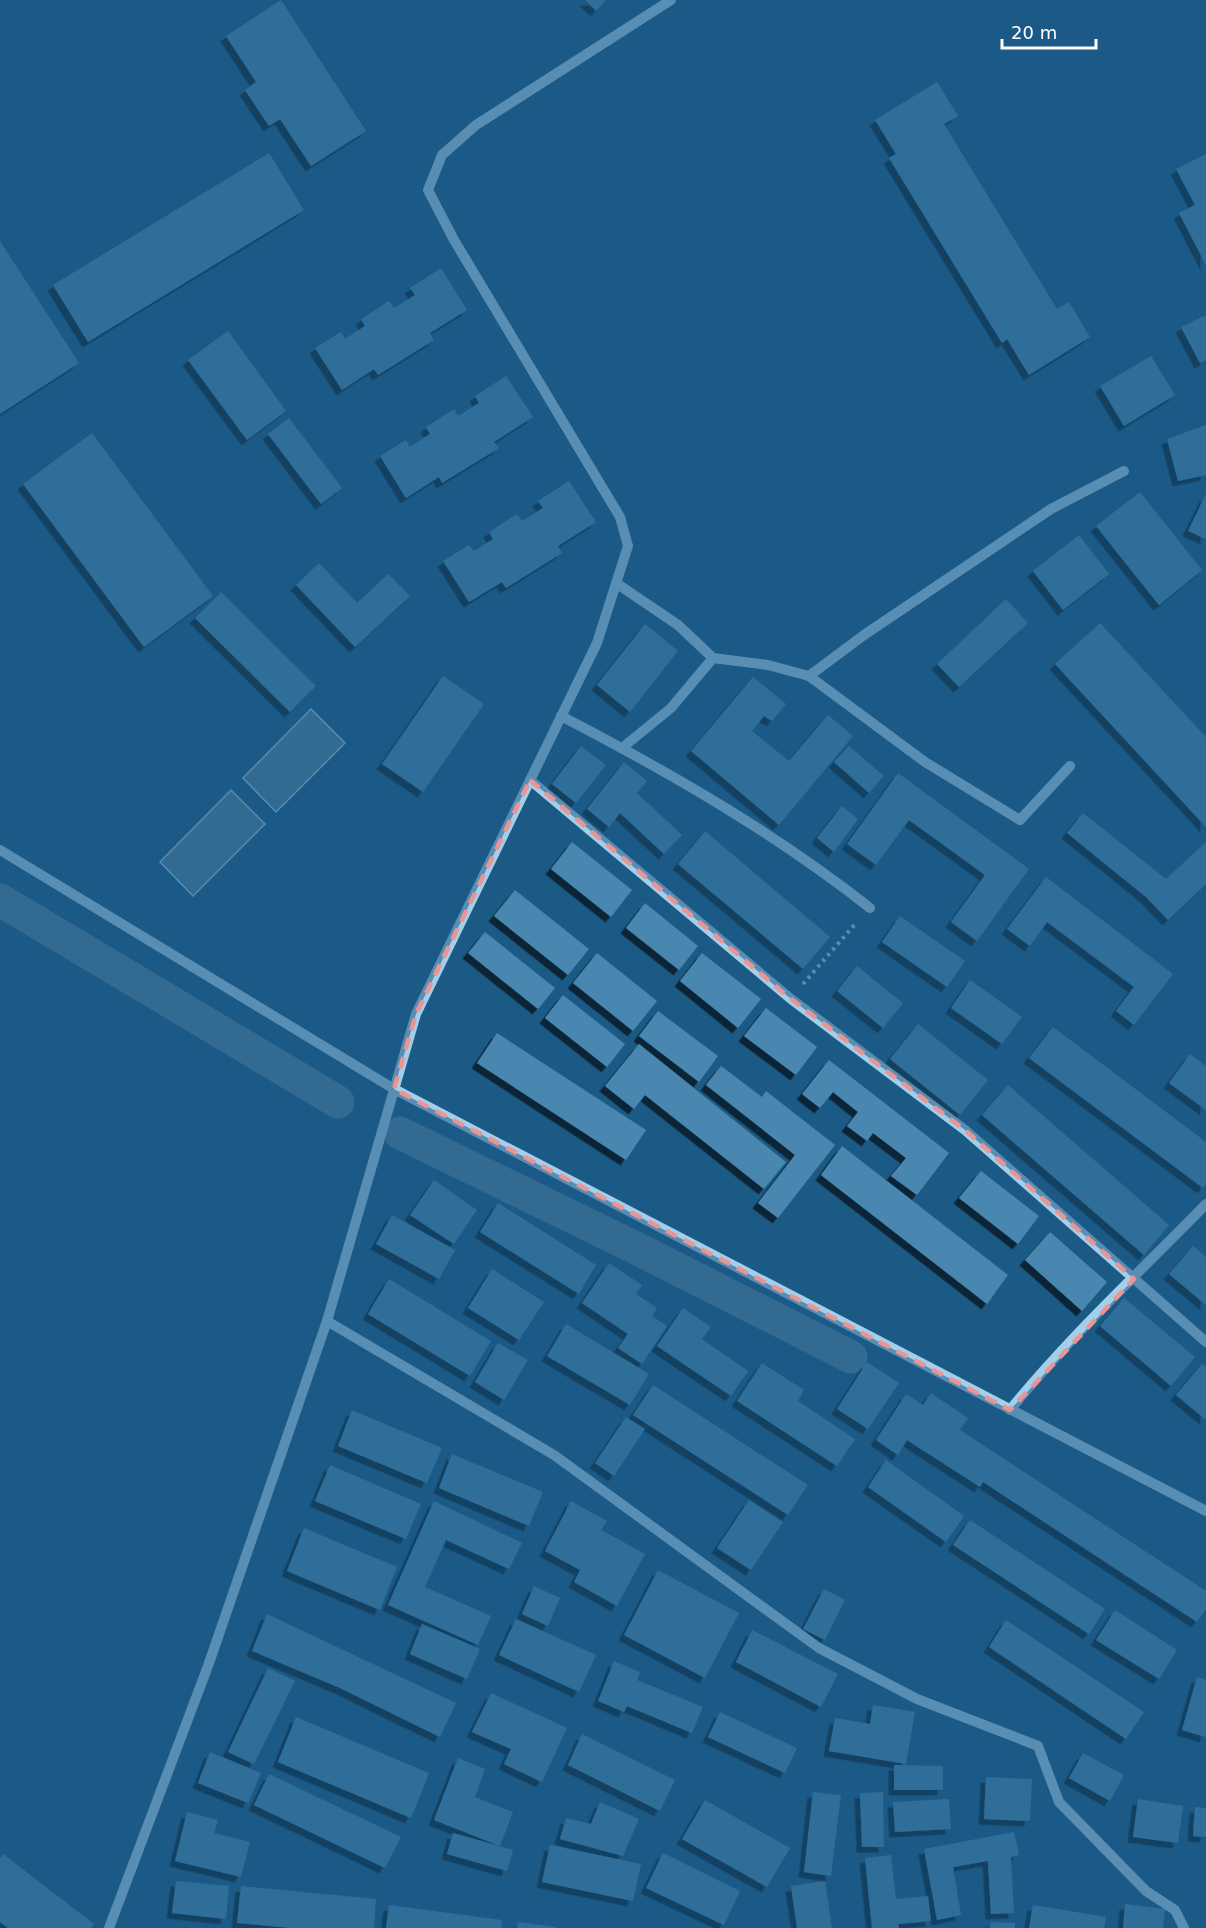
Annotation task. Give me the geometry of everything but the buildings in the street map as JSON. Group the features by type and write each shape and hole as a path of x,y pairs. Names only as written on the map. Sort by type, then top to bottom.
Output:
{"street":[{"path":"109,1928 208,1666 327,1321 416,1014 597,643 628,546 620,517 454,240 428,190 442,155 476,125 671,0"},
{"path":"810,676 864,635 1051,509 1124,471"},
{"path":"616,583 678,626 713,658 768,665 810,676 925,762 1020,820 1070,766"},
{"path":"622,748 671,708 713,658"},
{"path":"561,716 622,748 813,863 870,908"},
{"path":"530,780 791,999 964,1130 1206,1342"},
{"path":"0,850 394,1089 1206,1511"},
{"path":"1010,1410 1048,1364 1116,1292 1134,1279 1206,1204"},
{"path":"327,1321 554,1455 819,1648 917,1699 1038,1746 1059,1802 1146,1891 1175,1910 1184,1928"}],"path":[{"path":"791,999 870,908"}],"highlighted area":[{"path":"530,780 791,999 965,1130 1134,1279 1010,1410 394,1089 416,1014"}],"water":[{"path":"311,709 345,743 276,812 243,778"},
{"path":"231,790 265,824 193,896 160,862"}],"waterway":[{"path":"0,900 338,1102"},
{"path":"400,1133 638,1249 851,1357"}]}
